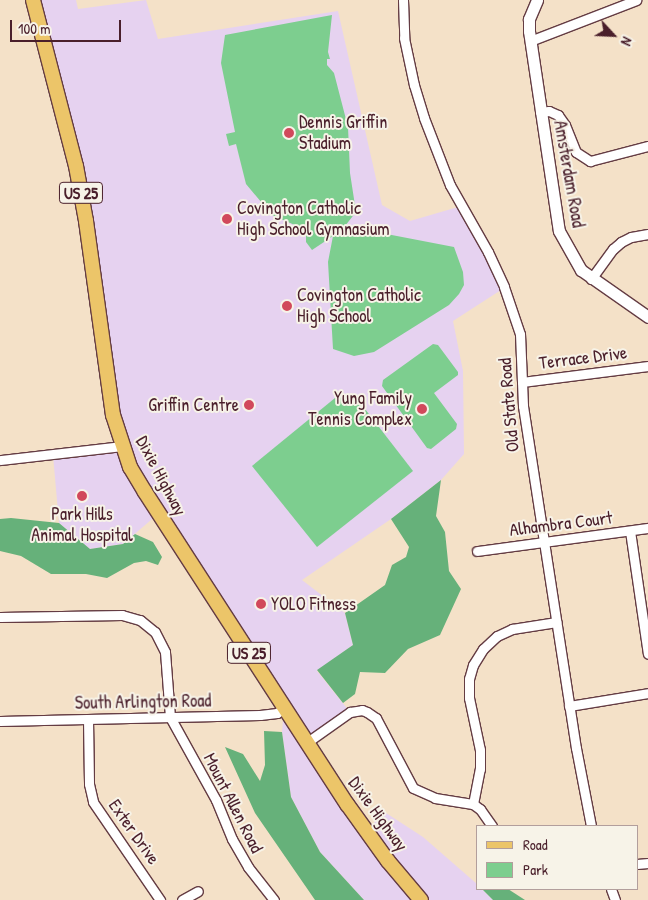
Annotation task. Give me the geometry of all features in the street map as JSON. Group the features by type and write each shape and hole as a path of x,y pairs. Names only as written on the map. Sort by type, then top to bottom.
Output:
{"main road":[{"name":"Dixie Highway","path":"33,0 76,166 113,414 122,446 145,492 306,742 366,832 421,900"}],"street":[{"name":"Old State Road","path":"402,0 404,38 414,85 424,118 450,184 488,252 507,294 520,334 523,406 556,622 591,825"},
{"name":"Amsterdam Road","path":"537,0 529,19 530,40 559,231 581,270 648,318"},
{"path":"530,40 636,0"},
{"path":"540,112 549,111 558,115 565,124 576,152 590,161 648,146"},
{"path":"591,279 613,249 621,242 631,237 648,234"},
{"name":"Terrace Drive","path":"522,382 648,366"},
{"path":"0,460 122,446"},
{"name":"Alhambra Court","path":"478,551 648,528"},
{"path":"630,531 648,654"},
{"path":"0,617 122,615 140,620 155,632 164,647 170,717"},
{"path":"473,804 480,769 480,750 469,698 469,680 473,665 483,649 497,636 512,629 556,622"},
{"path":"570,706 648,693"},
{"name":"South Arlington Road","path":"0,721 260,715 277,713 284,708"},
{"path":"306,742 350,712 362,710 376,718 413,788 435,798 473,804 480,809 491,825"},
{"name":"Mount Allen Road","path":"170,717 216,800 236,847 248,867 274,900"},
{"name":"Exter Drive","path":"88,720 89,784 93,802 160,900"},
{"path":"182,900 198,891"}],"shaded area":[{"name":"Covington Catholic High School","path":"33,0 76,0 78,9 146,0 158,39 338,11 382,205 410,221 458,207 470,226 501,290 453,321 463,371 464,454 441,480 391,519 302,580 345,613 353,645 317,671 350,712 307,743 367,832 383,811 423,837 476,883 476,890 483,890 493,900 364,900 320,852 291,797 282,732 284,708 158,514 123,544 90,549 59,523 53,455 122,446 86,221"}],"green space":[{"name":"Dennis Griffin Stadium","path":"332,15 328,52 330,59 327,59 327,65 334,73 348,127 350,173 356,212 345,226 454,247 463,272 464,285 449,305 374,352 354,356 333,349 328,262 333,236 312,250 306,242 306,230 272,215 246,184 236,144 229,146 226,134 235,132 221,63 225,35"},
{"name":"Yung Family Tennis Complex","path":"433,344 438,345 458,372 458,375 434,393 457,424 456,429 431,449 427,448 382,386 383,380"},
{"path":"355,396 413,471 317,547 252,466 335,398"},
{"path":"441,480 436,516 445,532 449,571 461,589 440,635 408,649 385,673 360,672 355,694 343,703 317,670 353,645 345,613 385,585 392,565 406,557 409,547 391,519"},
{"path":"11,518 59,523 90,549 123,544 135,534 153,542 162,557 158,565 146,561 134,563 107,578 86,574 51,574 21,556 0,551 0,519"},
{"path":"264,731 282,732 291,797 320,852 364,900 315,900 255,813 225,747 243,754 260,781 265,765"},
{"path":"483,890 510,890 525,900 493,900"}],"place":[{"name":"Dennis Griffin Stadium","path":"289,133"},
{"name":"Covington Catholic High School Gymnasium","path":"227,219"},
{"name":"Covington Catholic High School","path":"287,306"},
{"name":"Griffin Centre","path":"249,405"},
{"name":"Yung Family Tennis Complex","path":"422,409"},
{"name":"Park Hills Animal Hospital","path":"82,496"},
{"name":"YOLO Fitness","path":"261,604"}]}
